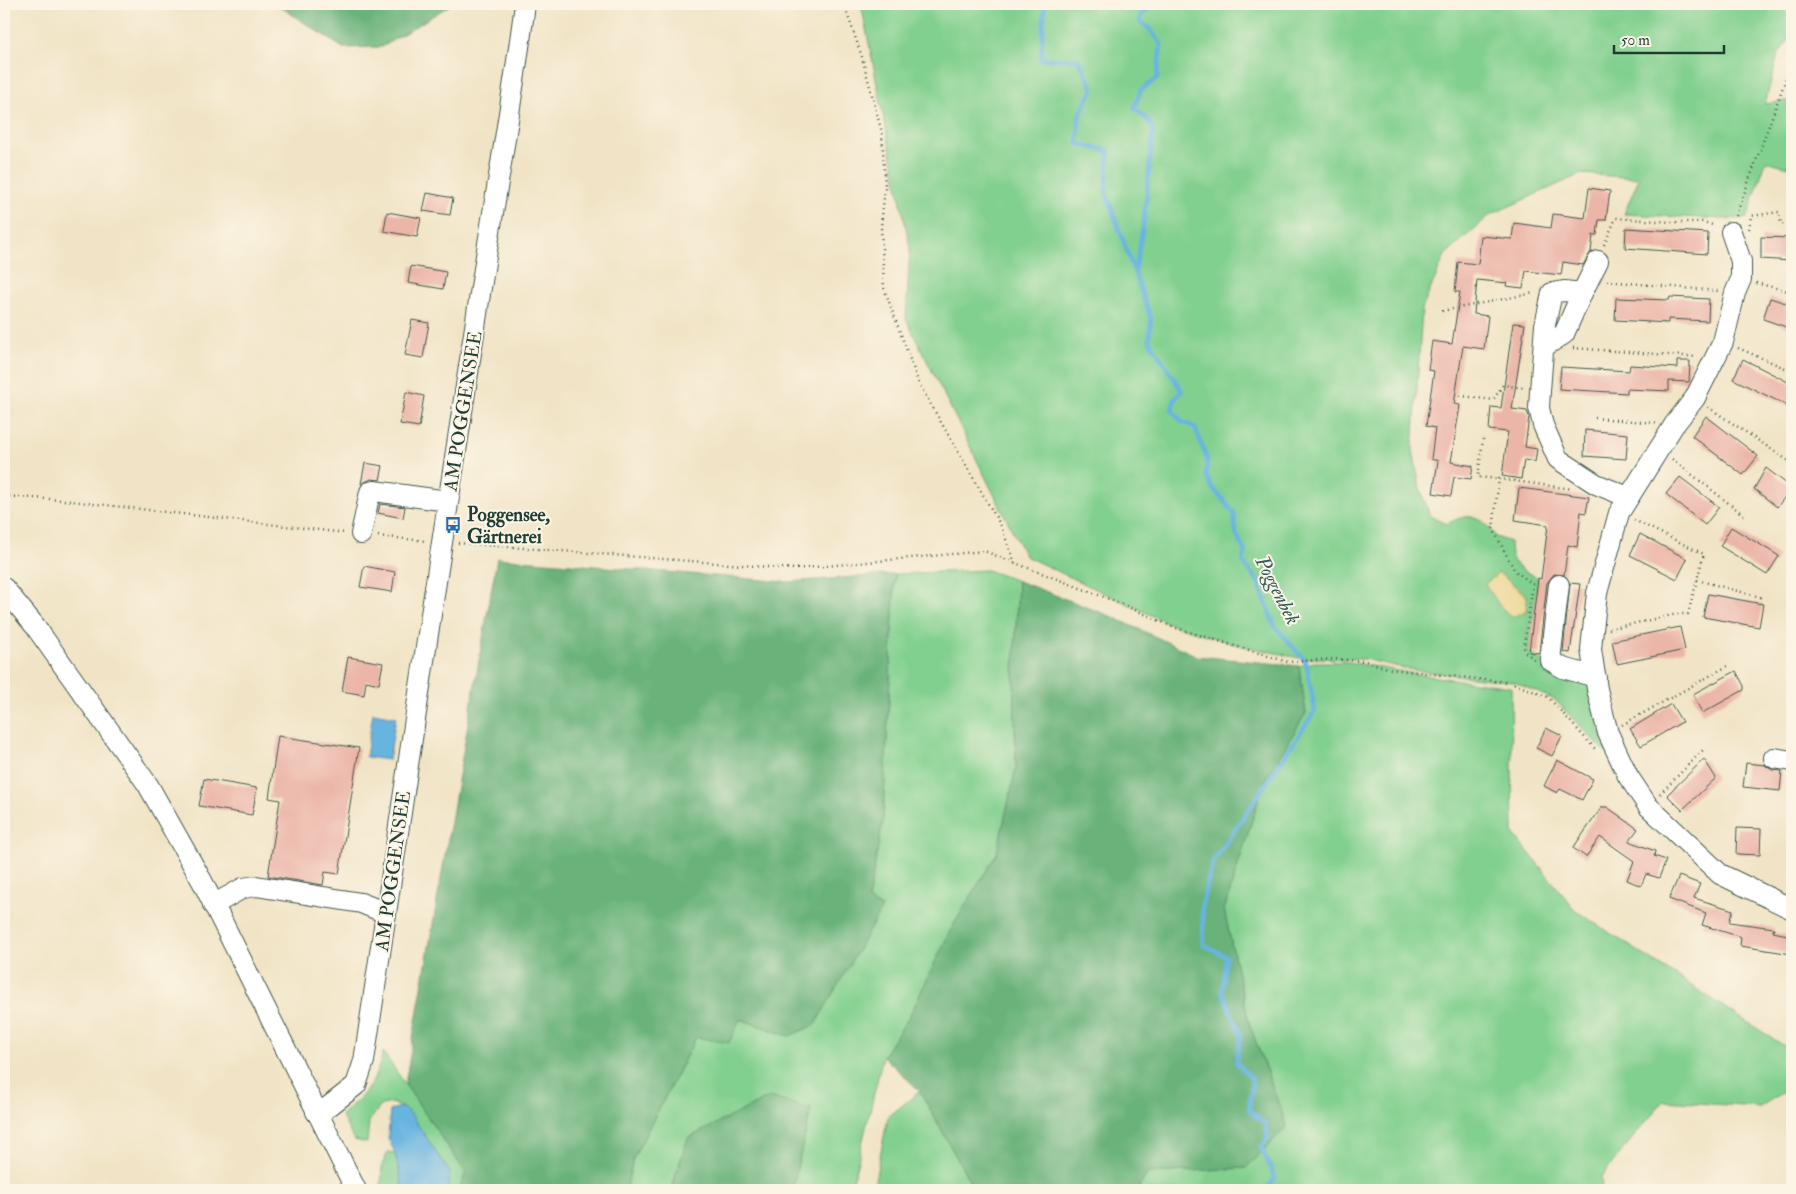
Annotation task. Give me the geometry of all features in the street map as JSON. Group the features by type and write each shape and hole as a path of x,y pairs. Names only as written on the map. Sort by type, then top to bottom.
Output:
{"street":[{"name":"AM POGGENSEE","path":"316,1112 328,1107 356,1086 364,1060 448,501 526,4"},
{"path":"1731,232 1741,261 1738,286 1719,350 1694,398 1674,425 1624,505 1597,593 1592,649 1608,733 1628,776 1648,806 1720,874 1792,909"},
{"path":"1545,346 1564,334 1598,261"},
{"path":"1586,286 1552,292 1545,326 1539,408 1543,425 1558,458 1624,505"},
{"path":"361,534 370,492 448,501"},
{"path":"1559,585 1550,660 1563,668 1596,677"},
{"path":"4,588 35,626 148,785 213,905 356,1190"},
{"path":"213,905 243,888 256,886 361,903 386,912"}],"path":[{"path":"844,4 862,57 882,133 885,188 881,227 884,288 919,384 1001,526 1015,563"},
{"path":"1731,232 1792,62"},
{"path":"1598,261 1616,218 1704,222 1731,232 1749,230 1751,216 1779,212 1780,224 1792,225"},
{"path":"1586,286 1738,286 1792,292"},
{"path":"1442,311 1523,294 1552,292"},
{"path":"1572,348 1719,350 1792,371"},
{"path":"1456,395 1493,400 1503,385 1540,391"},
{"path":"1694,398 1792,463"},
{"path":"1595,418 1674,425"},
{"path":"1483,439 1478,477 1582,490 1596,484"},
{"path":"1660,449 1745,516"},
{"path":"1499,479 1493,528 1515,571 1533,584 1525,652"},
{"path":"4,496 63,500 312,530 442,543 794,569 984,551 1122,604 1173,627 1288,662 1307,660 1365,661 1391,669 1512,683 1548,697 1601,754"},
{"path":"1593,632 1677,614 1688,614 1704,554 1624,505"},
{"path":"1697,580 1764,598"},
{"path":"1608,733 1731,664"},
{"path":"1648,806 1703,750"}],"green space":[{"path":"276,4 452,4 382,47 343,48"},
{"path":"861,4 1792,4 1792,35 1778,55 1765,104 1792,100 1792,168 1766,161 1747,218 1722,219 1624,214 1639,178 1581,174 1490,215 1445,255 1422,309 1413,450 1420,488 1430,516 1447,524 1462,517 1475,517 1486,524 1496,537 1510,542 1510,550 1516,565 1538,578 1529,652 1575,683 1588,683 1607,754 1555,700 1514,682 1412,670 1364,659 1299,658 1234,644 1168,623 1025,556 906,319 910,248"},
{"path":"497,558 788,582 895,574 883,821 868,900 882,908 815,1025 789,1036 740,1019 729,1043 696,1037 633,1159 626,1190 459,1190 466,1173 405,1084"},
{"path":"987,570 1018,581 1014,674 1016,768 997,853 950,931 910,1015 883,1056 851,1190 792,1190 811,1109 688,1138 671,1190 626,1190 633,1159 696,1037 740,1019 789,1036 882,908 868,900 883,821 895,574"},
{"path":"1018,581 1113,617 1197,656 1299,666 1306,713 1264,782 1224,910 1249,1023 1287,1127 1246,1168 1148,1173 1137,1190 982,1190 973,1187 920,1091 883,1056 910,1015 950,931 997,853 1016,768 1014,674"},
{"path":"1314,662 1349,662 1415,674 1511,687 1513,833 1576,911 1792,1051 1792,1086 1760,1107 1663,1101 1601,1177 1602,1190 1137,1190 1148,1173 1246,1168 1287,1127 1249,1023 1224,910 1264,782 1306,713 1299,666"},
{"path":"383,1052 466,1173 459,1190 448,1190 450,1173 401,1107 392,1103 381,1105 369,1122 367,1143 354,1140 341,1115 357,1101 373,1081"},
{"path":"920,1091 973,1187 982,1190 873,1190 888,1117"},
{"path":"769,1097 811,1109 792,1190 671,1190 688,1138"},
{"path":"388,1152 395,1153 403,1190 381,1190 382,1165"}],"sand":[{"path":"1499,573 1527,596 1526,611 1512,617 1500,606 1485,584"}],"water":[{"path":"373,713 396,717 389,760 366,757"},
{"path":"401,1107 410,1113 450,1173 448,1190 403,1190 395,1153 388,1138 390,1110"}],"building":[{"path":"1589,188 1610,191 1606,220 1599,220 1597,235 1593,235 1591,252 1583,265 1563,262 1561,275 1526,271 1523,288 1506,286 1507,283 1477,280 1474,314 1488,316 1484,349 1463,346 1454,404 1460,405 1451,462 1473,466 1471,479 1454,477 1451,496 1433,493 1438,461 1431,459 1435,428 1426,426 1434,371 1428,370 1432,341 1452,344 1460,292 1455,292 1458,262 1478,264 1481,236 1512,239 1514,223 1551,228 1553,214 1585,218"},
{"path":"427,193 453,198 450,215 423,211"},
{"path":"387,212 421,218 417,237 384,231"},
{"path":"1626,228 1708,233 1707,254 1625,248"},
{"path":"1761,237 1792,238 1792,261 1761,259"},
{"path":"411,266 446,272 443,289 408,283"},
{"path":"1670,297 1709,299 1708,321 1668,319 1668,323 1615,320 1616,298 1669,300"},
{"path":"1770,298 1792,305 1792,329 1763,319"},
{"path":"412,320 429,323 423,358 405,355"},
{"path":"1513,323 1525,324 1512,409 1527,411 1529,417 1525,447 1537,449 1535,462 1524,460 1521,479 1502,476 1508,432 1489,430 1491,407 1501,408"},
{"path":"1743,359 1792,384 1792,408 1733,379"},
{"path":"1677,361 1690,361 1689,382 1669,381 1669,391 1627,389 1627,393 1559,389 1561,367 1629,371 1630,365 1677,368"},
{"path":"406,392 424,396 419,427 400,424"},
{"path":"1706,416 1758,456 1743,475 1692,436"},
{"path":"1585,430 1628,434 1626,459 1584,456"},
{"path":"365,463 383,466 380,480 371,479 361,484"},
{"path":"1766,468 1792,488 1777,507 1754,489"},
{"path":"1680,477 1719,507 1705,525 1666,494"},
{"path":"1519,488 1589,497 1586,513 1581,512 1577,547 1568,545 1564,575 1554,574 1547,583 1539,653 1529,652 1538,578 1541,579 1548,525 1515,520"},
{"path":"380,504 405,507 403,518 378,513"},
{"path":"1731,527 1779,556 1767,575 1720,546"},
{"path":"1640,534 1687,559 1677,579 1630,555"},
{"path":"364,566 395,572 392,592 360,587"},
{"path":"1570,583 1580,584 1570,653 1563,652"},
{"path":"1708,594 1763,604 1759,627 1703,617"},
{"path":"1680,627 1685,650 1617,664 1612,641"},
{"path":"348,657 383,663 379,684 366,681 364,695 342,691"},
{"path":"1736,671 1744,686 1744,690 1702,713 1693,694"},
{"path":"1671,704 1682,722 1641,746 1630,729"},
{"path":"1546,728 1562,736 1552,756 1536,748"},
{"path":"278,736 359,748 339,874 325,872 323,885 268,876 280,800 269,798"},
{"path":"1704,759 1716,778 1682,810 1667,795"},
{"path":"1557,760 1593,779 1582,800 1560,789 1557,793 1544,786"},
{"path":"1746,763 1765,765 1772,770 1782,771 1780,791 1743,787"},
{"path":"204,779 257,788 252,815 199,806"},
{"path":"1602,807 1607,807 1638,829 1629,841 1655,851 1654,856 1666,860 1659,878 1646,874 1641,886 1627,880 1634,861 1600,837 1586,857 1573,848"},
{"path":"1737,828 1761,829 1760,855 1736,854"},
{"path":"1679,876 1700,884 1694,898 1733,910 1729,922 1774,928 1773,932 1792,936 1792,954 1740,946 1741,937 1702,925 1706,913 1669,899"}],"waterway":[{"name":"Poggenbek","path":"1045,4 1041,59 1078,59 1093,89 1079,116 1078,144 1109,151 1106,192 1151,319 1149,340 1182,391 1175,399 1172,410 1182,422 1195,427 1207,459 1206,476 1211,486 1234,513 1236,534 1245,551 1243,562 1259,583 1274,625 1306,662 1315,711 1213,862 1202,904 1204,945 1226,956 1222,991 1241,1035 1236,1062 1252,1079 1249,1110 1265,1124 1268,1138 1261,1147 1275,1178 1266,1190"},
{"path":"1135,272 1144,220 1153,130 1148,120 1134,108 1141,90 1157,79 1161,44 1149,28 1140,22 1141,15 1147,10 1147,4"}],"place":[{"name":"Poggensee, Gärtnerei","path":"453,525"}]}
